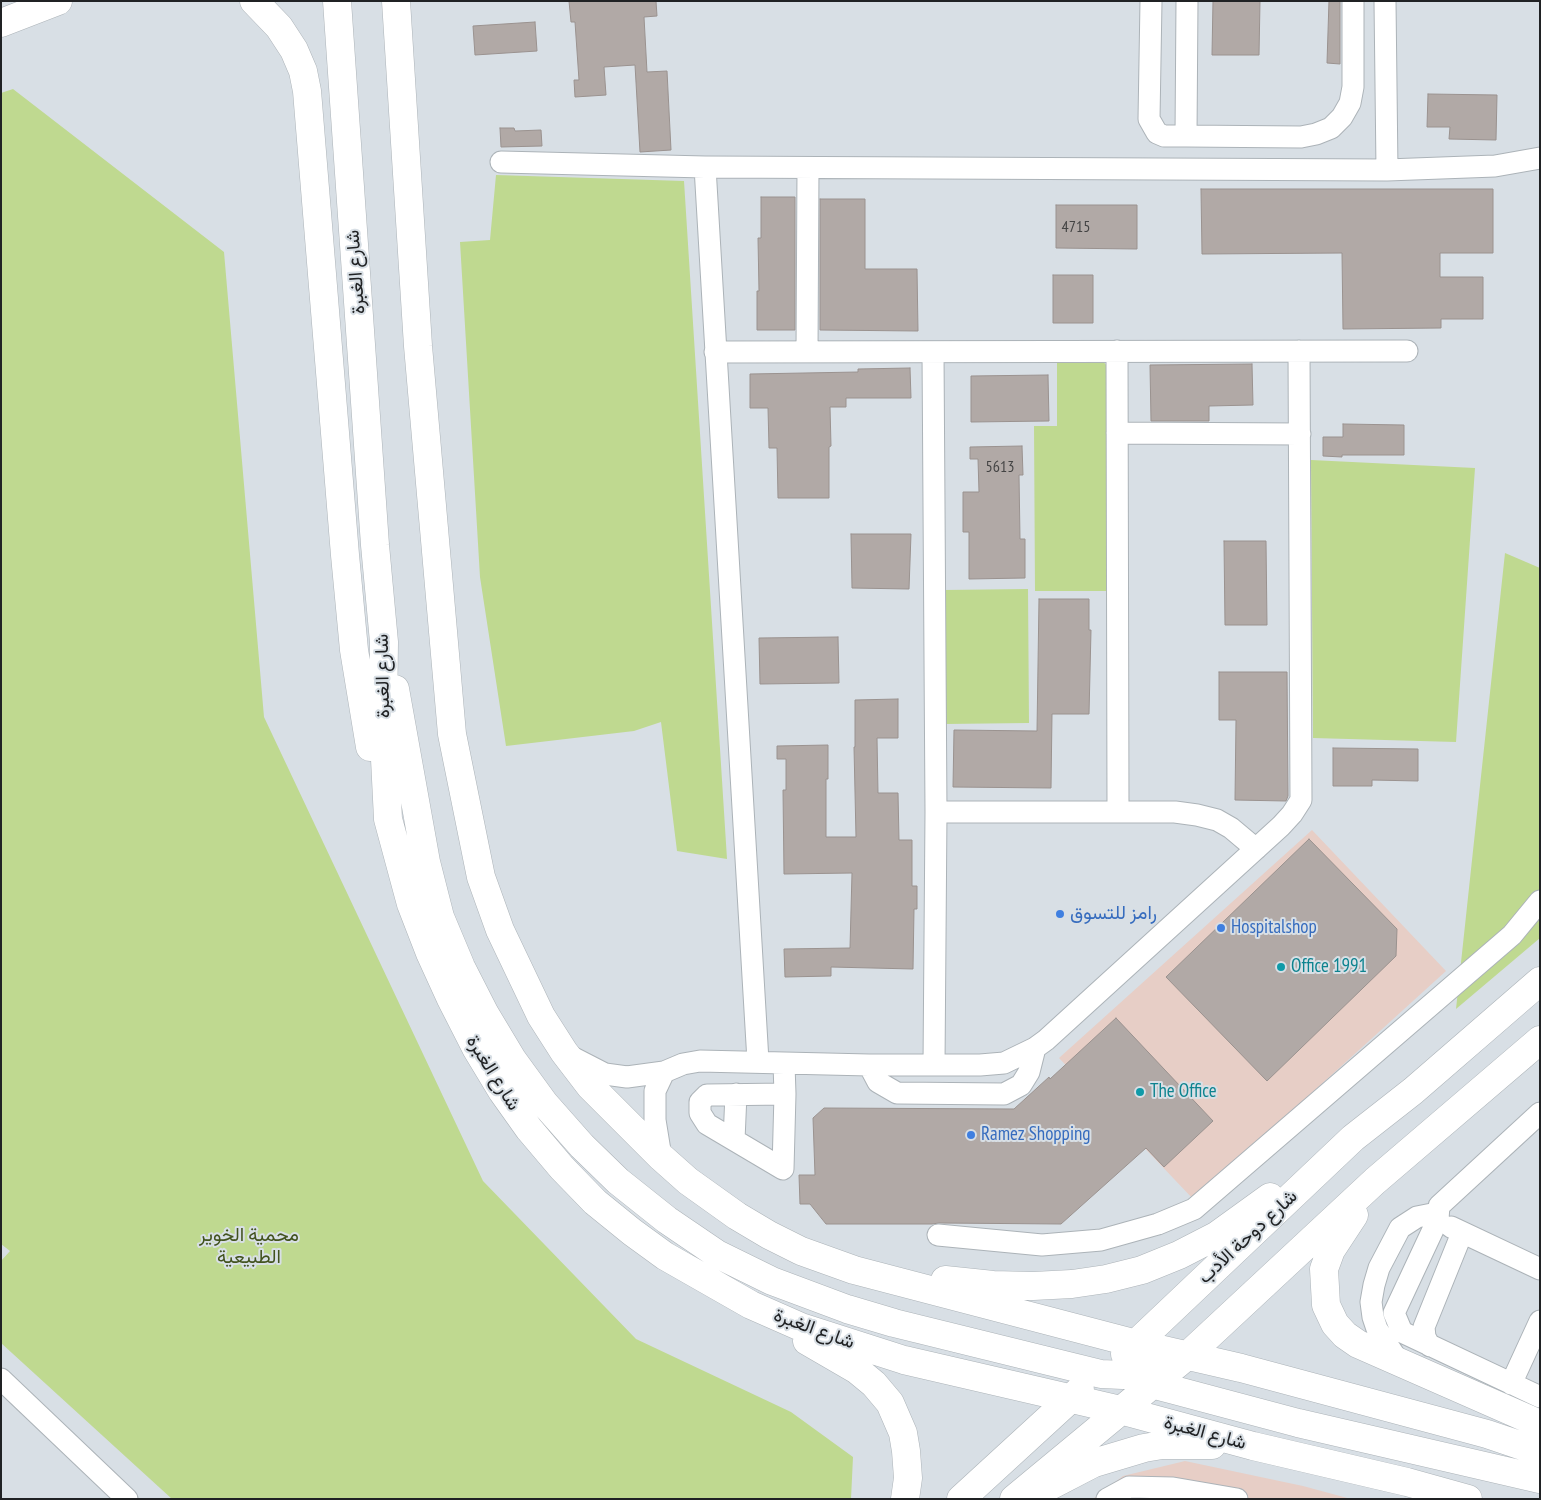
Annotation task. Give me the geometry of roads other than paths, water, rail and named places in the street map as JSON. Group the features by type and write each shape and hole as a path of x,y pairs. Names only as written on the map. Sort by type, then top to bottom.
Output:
{"main road":[{"path":"1,23 58,1"},
{"path":"254,1 279,27 294,50 303,71 307,91 337,466 354,650 374,762 388,819"},
{"name":"شارع الغبرة","path":"337,1 375,544 384,642 383,719 388,819 411,904 433,960 476,1048 502,1091 529,1129 562,1168 595,1202 632,1232 665,1256 751,1306 801,1327 904,1360 1120,1410 1253,1446 1391,1478 1468,1499"},
{"path":"396,1 418,346 452,734 481,877 500,930 541,1016 564,1052 590,1086 661,1157 688,1181 737,1216 801,1251 854,1270 1487,1434 1540,1452"},
{"path":"384,642 398,699 426,862 440,917 461,967 485,1014 512,1059 544,1103 582,1146 618,1182 667,1220 717,1254 772,1281 830,1303 894,1323 1101,1374 1123,1375 1146,1372 1168,1366 1188,1355"},
{"name":"شارع دوحة الأدب","path":"961,1499 1069,1399 1137,1344 1353,1138 1413,1091 1540,981"},
{"path":"1014,1499 1120,1410 1162,1387 1188,1355 1376,1182 1540,1040"},
{"path":"854,1270 993,1285 1033,1286 1089,1281 1142,1270 1179,1255 1216,1236 1353,1138"},
{"path":"1376,1182 1332,1250 1324,1269 1326,1305 1335,1324 1345,1335 1358,1344 1540,1424"},
{"path":"751,1306 857,1370 874,1384 890,1403 903,1433 906,1451 908,1478 905,1499"},
{"path":"1069,1399 1088,1390 1108,1385 1130,1383 1162,1387 1298,1423 1540,1479"},
{"path":"1162,1387 1164,1390 1159,1393 1152,1406 1156,1416 1164,1422"},
{"path":"1025,1499 1094,1463 1144,1448 1190,1444 1253,1446"}],"street":[{"path":"1151,1 1149,119 1156,133 1164,136 1301,137 1331,128 1342,117 1350,103 1353,87 1353,1"},
{"path":"1186,136 1187,1"},
{"path":"1385,1 1387,170"},
{"path":"501,162 705,168 1387,170 1495,166 1540,158"},
{"path":"705,168 758,1061"},
{"path":"807,352 808,168"},
{"path":"1117,351 1118,812"},
{"path":"564,1052 605,1074 617,1077 664,1072 683,1064 700,1060 758,1061 784,1064 869,1065 980,1065 1004,1063 1036,1048 1256,849 1292,814 1301,800 1299,351"},
{"path":"715,352 1407,351"},
{"path":"933,352 936,812 934,1065"},
{"path":"1117,433 1300,434"},
{"path":"936,812 1175,812 1211,818 1231,828 1256,849"},
{"path":"938,1235 1042,1245 1101,1240 1158,1224 1194,1209 1512,935 1540,901"},
{"path":"869,1065 878,1082 897,1093 1004,1094 1021,1086 1029,1072 1036,1048"},
{"path":"784,1064 785,1094 784,1168 707,1124 700,1113 700,1102 707,1095 785,1094"},
{"path":"661,1157 655,1120 655,1091 664,1072"},
{"path":"734,1140 736,1094"},
{"path":"1538,1118 1439,1206 1437,1216 1394,1313 1402,1332 1540,1397"},
{"path":"1399,1362 1377,1329 1370,1302 1380,1268 1400,1228 1417,1217 1437,1216 1462,1232 1540,1269"},
{"path":"1430,1346 1425,1337 1424,1327 1462,1232"},
{"path":"1511,1384 1540,1321"},
{"path":"1,1380 127,1499"},
{"path":"1391,1478 1416,1499"},
{"path":"1107,1499 1129,1487 1173,1488 1237,1499"}],"place":[{"name":"رامز للتسوق","path":"1060,914"},
{"name":"Hospitalshop","path":"1221,928"},
{"name":"Office 1991","path":"1281,967"},
{"name":"The Office","path":"1140,1092"},
{"name":"Ramez Shopping","path":"971,1135"}],"park label":[{"name":"محمية الخوير الطبيعية","path":"249,1247"}]}
